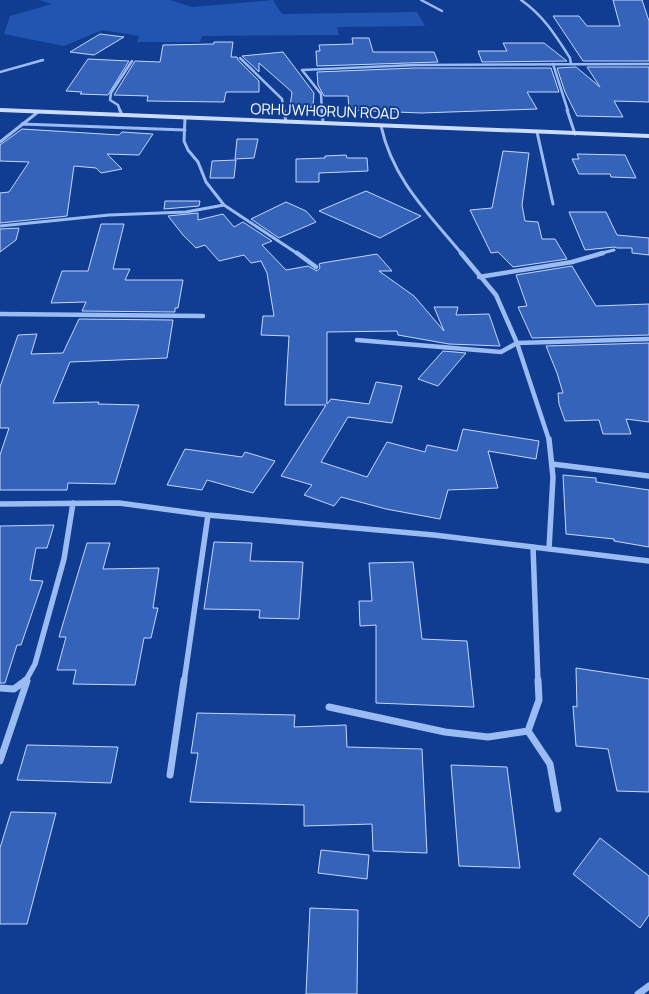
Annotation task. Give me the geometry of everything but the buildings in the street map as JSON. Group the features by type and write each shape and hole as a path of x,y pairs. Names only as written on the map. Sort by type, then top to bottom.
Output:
{"street":[{"path":"421,0 442,11"},
{"path":"521,0 534,9 548,24 570,58 571,64"},
{"path":"240,58 282,99 286,122"},
{"path":"0,72 43,60"},
{"path":"122,115 118,105 110,100 111,93 132,61"},
{"path":"553,64 575,134"},
{"path":"323,123 321,94 302,70 414,65 649,64"},
{"name":"ORHUWHORUN ROAD","path":"0,110 649,136"},
{"path":"0,142 38,112"},
{"path":"185,118 184,141 188,150 198,162 206,182 224,206 274,237 316,267"},
{"path":"22,124 185,130"},
{"path":"381,126 386,148 406,185 479,277 496,295 517,343 549,438 553,477 549,549"},
{"path":"537,132 553,204"},
{"path":"0,226 109,216 186,212 224,206"},
{"path":"479,277 572,262 614,250"},
{"path":"0,314 203,316"},
{"path":"357,340 501,352 517,343 649,339"},
{"path":"552,464 649,476"},
{"path":"0,761 27,680 35,664 64,559 73,502"},
{"path":"0,504 119,503 208,515 434,534 649,560"},
{"path":"170,775 208,515"},
{"path":"528,731 539,700 533,547"},
{"path":"0,688 14,689 27,680"},
{"path":"329,707 445,732 488,737 528,731"},
{"path":"528,731 550,764 558,809"},
{"path":"638,994 649,986"}],"shaded area":[{"path":"39,0 170,0 192,7 273,0 282,14 417,12 425,26 337,27 339,35 202,36 200,42 137,42 139,36 102,30 64,46 4,34 10,16 52,4"}]}
